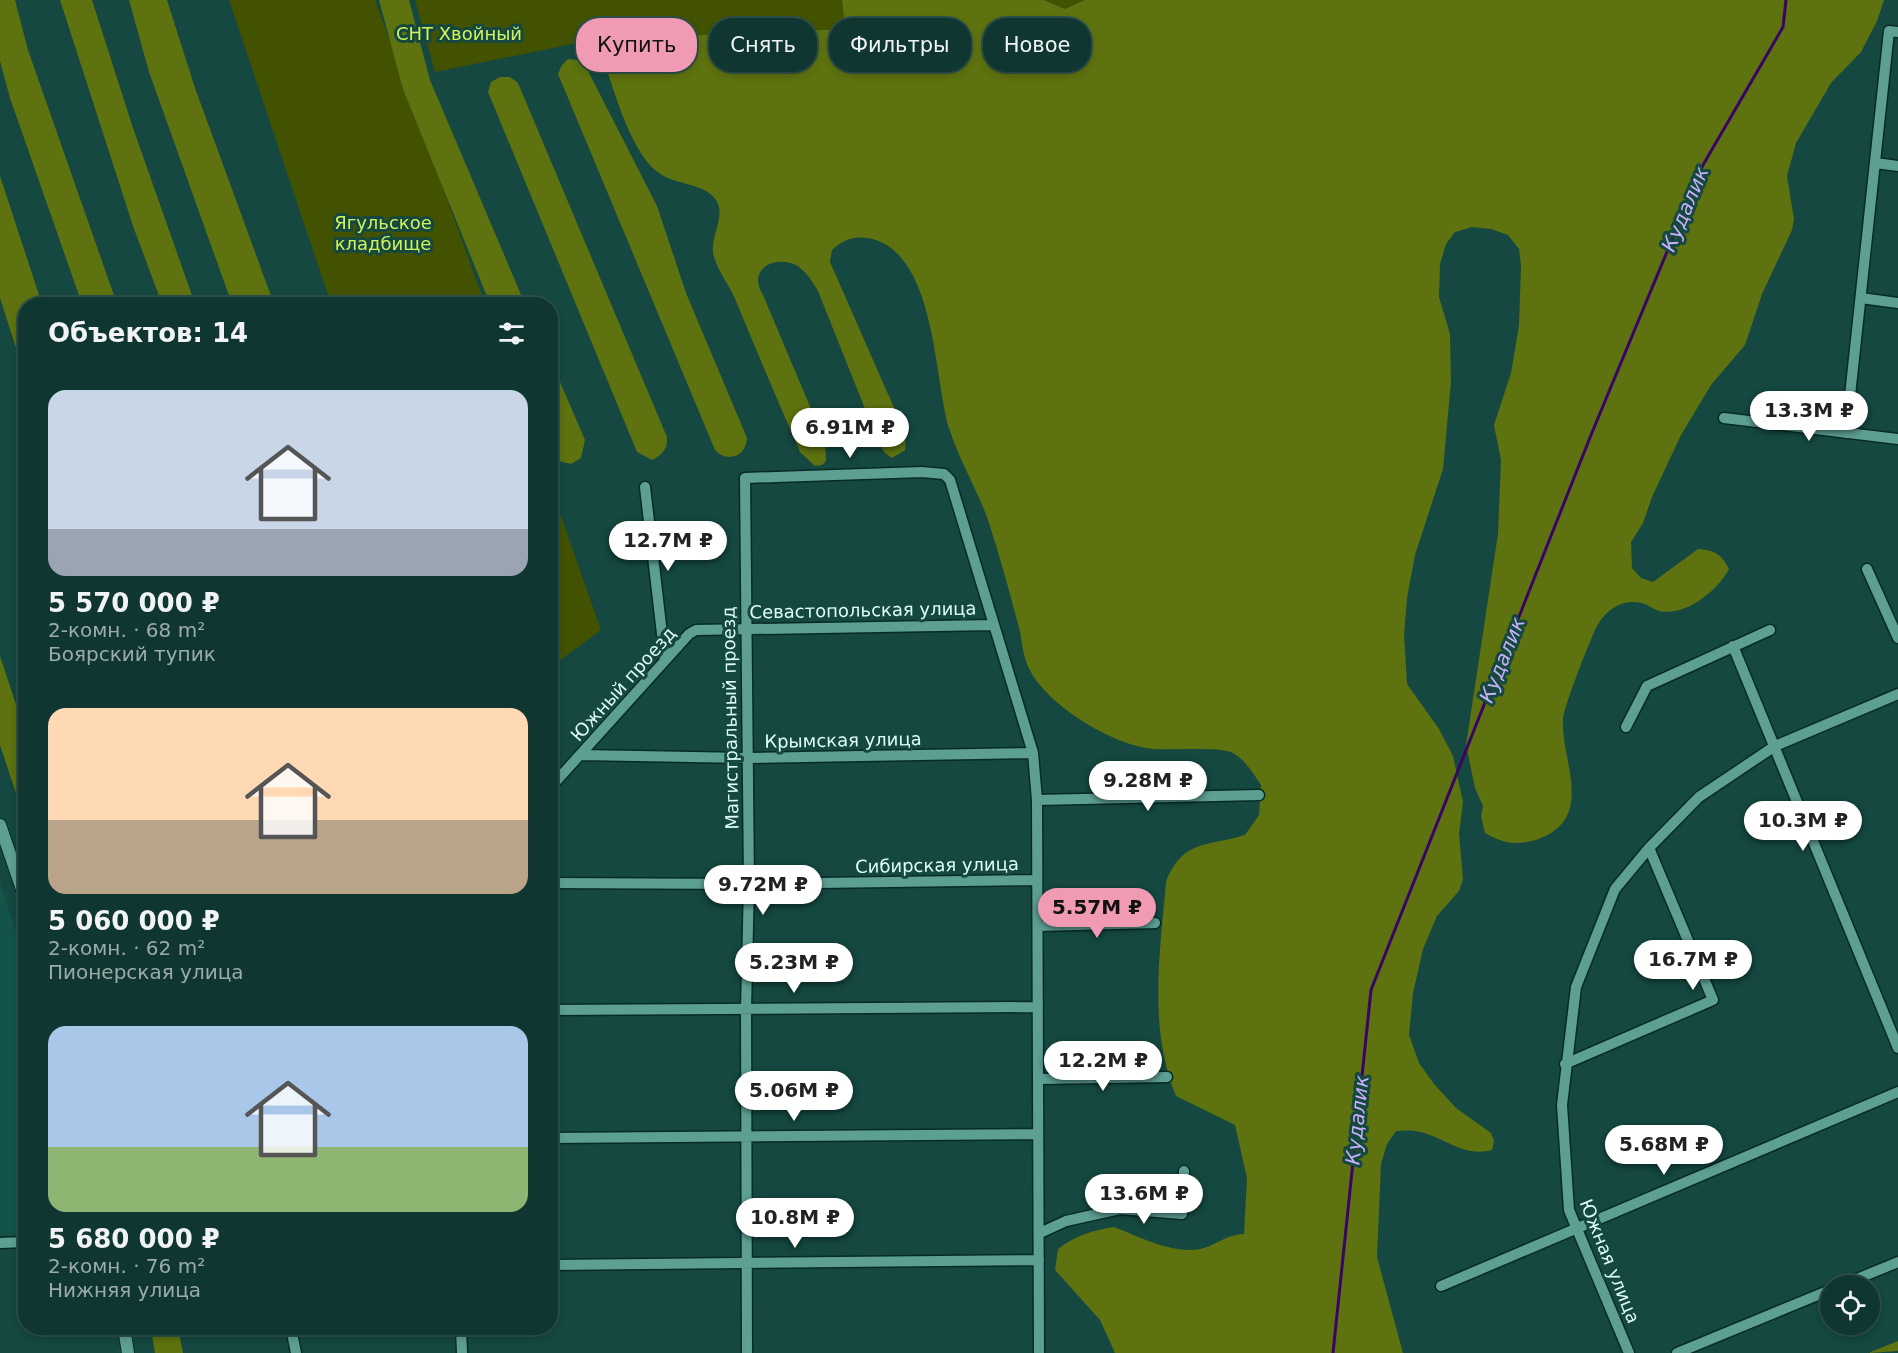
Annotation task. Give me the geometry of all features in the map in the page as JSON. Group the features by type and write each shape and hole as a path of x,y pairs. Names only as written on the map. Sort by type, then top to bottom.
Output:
{"street":[{"path":"1846,433 1889,31 1898,32"},
{"path":"1876,163 1898,166"},
{"path":"1861,298 1898,303"},
{"path":"1724,418 1898,439"},
{"name":"Магистральный проезд","path":"747,1353 746,1009 750,884 745,628 745,478 842,473 922,472 947,475 994,625"},
{"path":"645,487 665,660"},
{"path":"1868,569 1898,638"},
{"path":"994,625 1033,753 1037,800 1039,1353"},
{"name":"Севастопольская улица","path":"696,630 994,625"},
{"name":"Южный проезд","path":"558,780 665,660 696,630"},
{"path":"1626,727 1647,686 1770,630"},
{"path":"1733,646 1898,1047"},
{"name":"Южная улица","path":"1629,1353 1569,1210 1565,1181 1562,1105 1565,1064 1576,987 1616,889 1649,848 1699,797 1775,746 1898,694"},
{"name":"Крымская улица","path":"581,756 747,758 1033,753"},
{"path":"1037,800 1259,795"},
{"path":"0,825 18,878"},
{"path":"1565,1064 1713,1000 1649,848"},
{"name":"Сибирская улица","path":"558,884 1036,880"},
{"path":"1038,926 1155,923"},
{"path":"558,1010 1038,1007"},
{"path":"1038,1079 1167,1077"},
{"path":"1441,1286 1898,1092"},
{"path":"558,1138 1038,1134"},
{"path":"1040,1233 1066,1221 1120,1209 1182,1214 1184,1171"},
{"path":"0,1243 18,1242"},
{"path":"558,1264 1039,1260"},
{"path":"1867,1275 1898,1262"},
{"path":"1677,1353 1820,1294"},
{"path":"125,1335 128,1353"},
{"path":"292,1335 296,1353"},
{"path":"461,1335 462,1353"}],"shaded area":[{"path":"0,881 18,938 18,1235 0,1235"}],"green space":[{"path":"0,0 15,0 28,50 115,297 80,297 10,98 0,61"},
{"path":"60,0 92,0 132,125 193,297 159,297 133,226"},
{"path":"129,0 167,0 195,88 271,297 229,297 149,72"},
{"name":"Ягульское кладбище","path":"229,0 375,0 482,297 329,297"},
{"path":"379,0 409,0 430,80 522,297 487,297 403,89"},
{"name":"СНТ Хвойный","path":"415,0 842,0 844,18 829,18 829,30 817,30 817,18 709,18 709,34 697,35 697,18 576,18 576,43 435,72"},
{"path":"842,0 1044,0 1065,9 1085,0 1884,0 1877,21 1861,52 1831,83 1796,143 1787,176 1794,219 1792,230 1762,294 1745,345 1711,385 1681,435 1652,497 1643,523 1631,542 1632,568 1641,578 1653,582 1698,549 1709,550 1717,554 1729,569 1709,593 1680,610 1659,611 1642,603 1627,602 1620,604 1603,617 1587,648 1564,714 1564,736 1572,788 1571,804 1566,818 1555,831 1536,840 1522,843 1503,841 1485,833 1481,816 1483,806 1475,788 1466,745 1498,534 1501,460 1494,425 1511,373 1519,325 1521,266 1519,249 1508,235 1491,229 1472,227 1455,232 1446,244 1440,264 1439,297 1450,334 1451,382 1443,469 1415,555 1407,598 1404,635 1407,684 1439,729 1453,756 1463,802 1459,834 1463,879 1459,891 1437,916 1423,949 1413,993 1409,1035 1419,1063 1434,1084 1456,1108 1491,1133 1494,1141 1492,1150 1471,1151 1425,1133 1396,1131 1387,1144 1381,1164 1377,1257 1403,1353 1115,1353 1100,1320 1055,1270 1058,1249 1064,1244 1077,1237 1107,1228 1114,1227 1167,1247 1189,1250 1200,1249 1231,1236 1244,1234 1247,1178 1235,1125 1176,1096 1167,1070 1159,1017 1159,963 1166,882 1173,868 1188,851 1245,835 1259,815 1261,785 1245,762 1225,750 1154,749 1119,740 1081,720 1063,707 1035,679 1025,659 1015,611 988,520 949,428 935,350 920,290 907,266 890,248 868,238 858,237 841,243 832,250 830,262 906,435 905,450 892,458 879,444 818,291 810,279 803,270 795,265 788,262 774,262 759,274 758,284 825,442 826,461 822,465 815,466 800,452 736,301 714,257 713,242 719,220 719,207 716,200 705,190 666,177 648,162 629,131 608,72 697,72 697,35 709,34 709,72 817,72 817,30 829,30 829,72 971,72 971,18 844,18"},
{"path":"1044,0 1085,0 1065,9"},
{"path":"568,59 576,60 576,72 589,72 657,206 686,293 747,438 746,445 740,454 730,457 715,450 558,74"},
{"path":"500,77 510,77 518,83 667,437 664,451 652,460 637,452 488,92 491,82"},
{"path":"0,176 40,297 18,297 18,354 0,298"},
{"path":"558,377 585,440 581,458 571,464 559,461"},
{"path":"558,508 601,630 558,662"},
{"path":"0,656 18,711 18,799 0,745"},
{"path":"152,1335 179,1335 183,1353 155,1353"},
{"path":"1898,1341 1898,1351 1868,1353"}],"waterway":[{"name":"Кудалик","path":"1333,1353 1371,990 1591,435 1703,165 1783,27 1786,0"}]}
